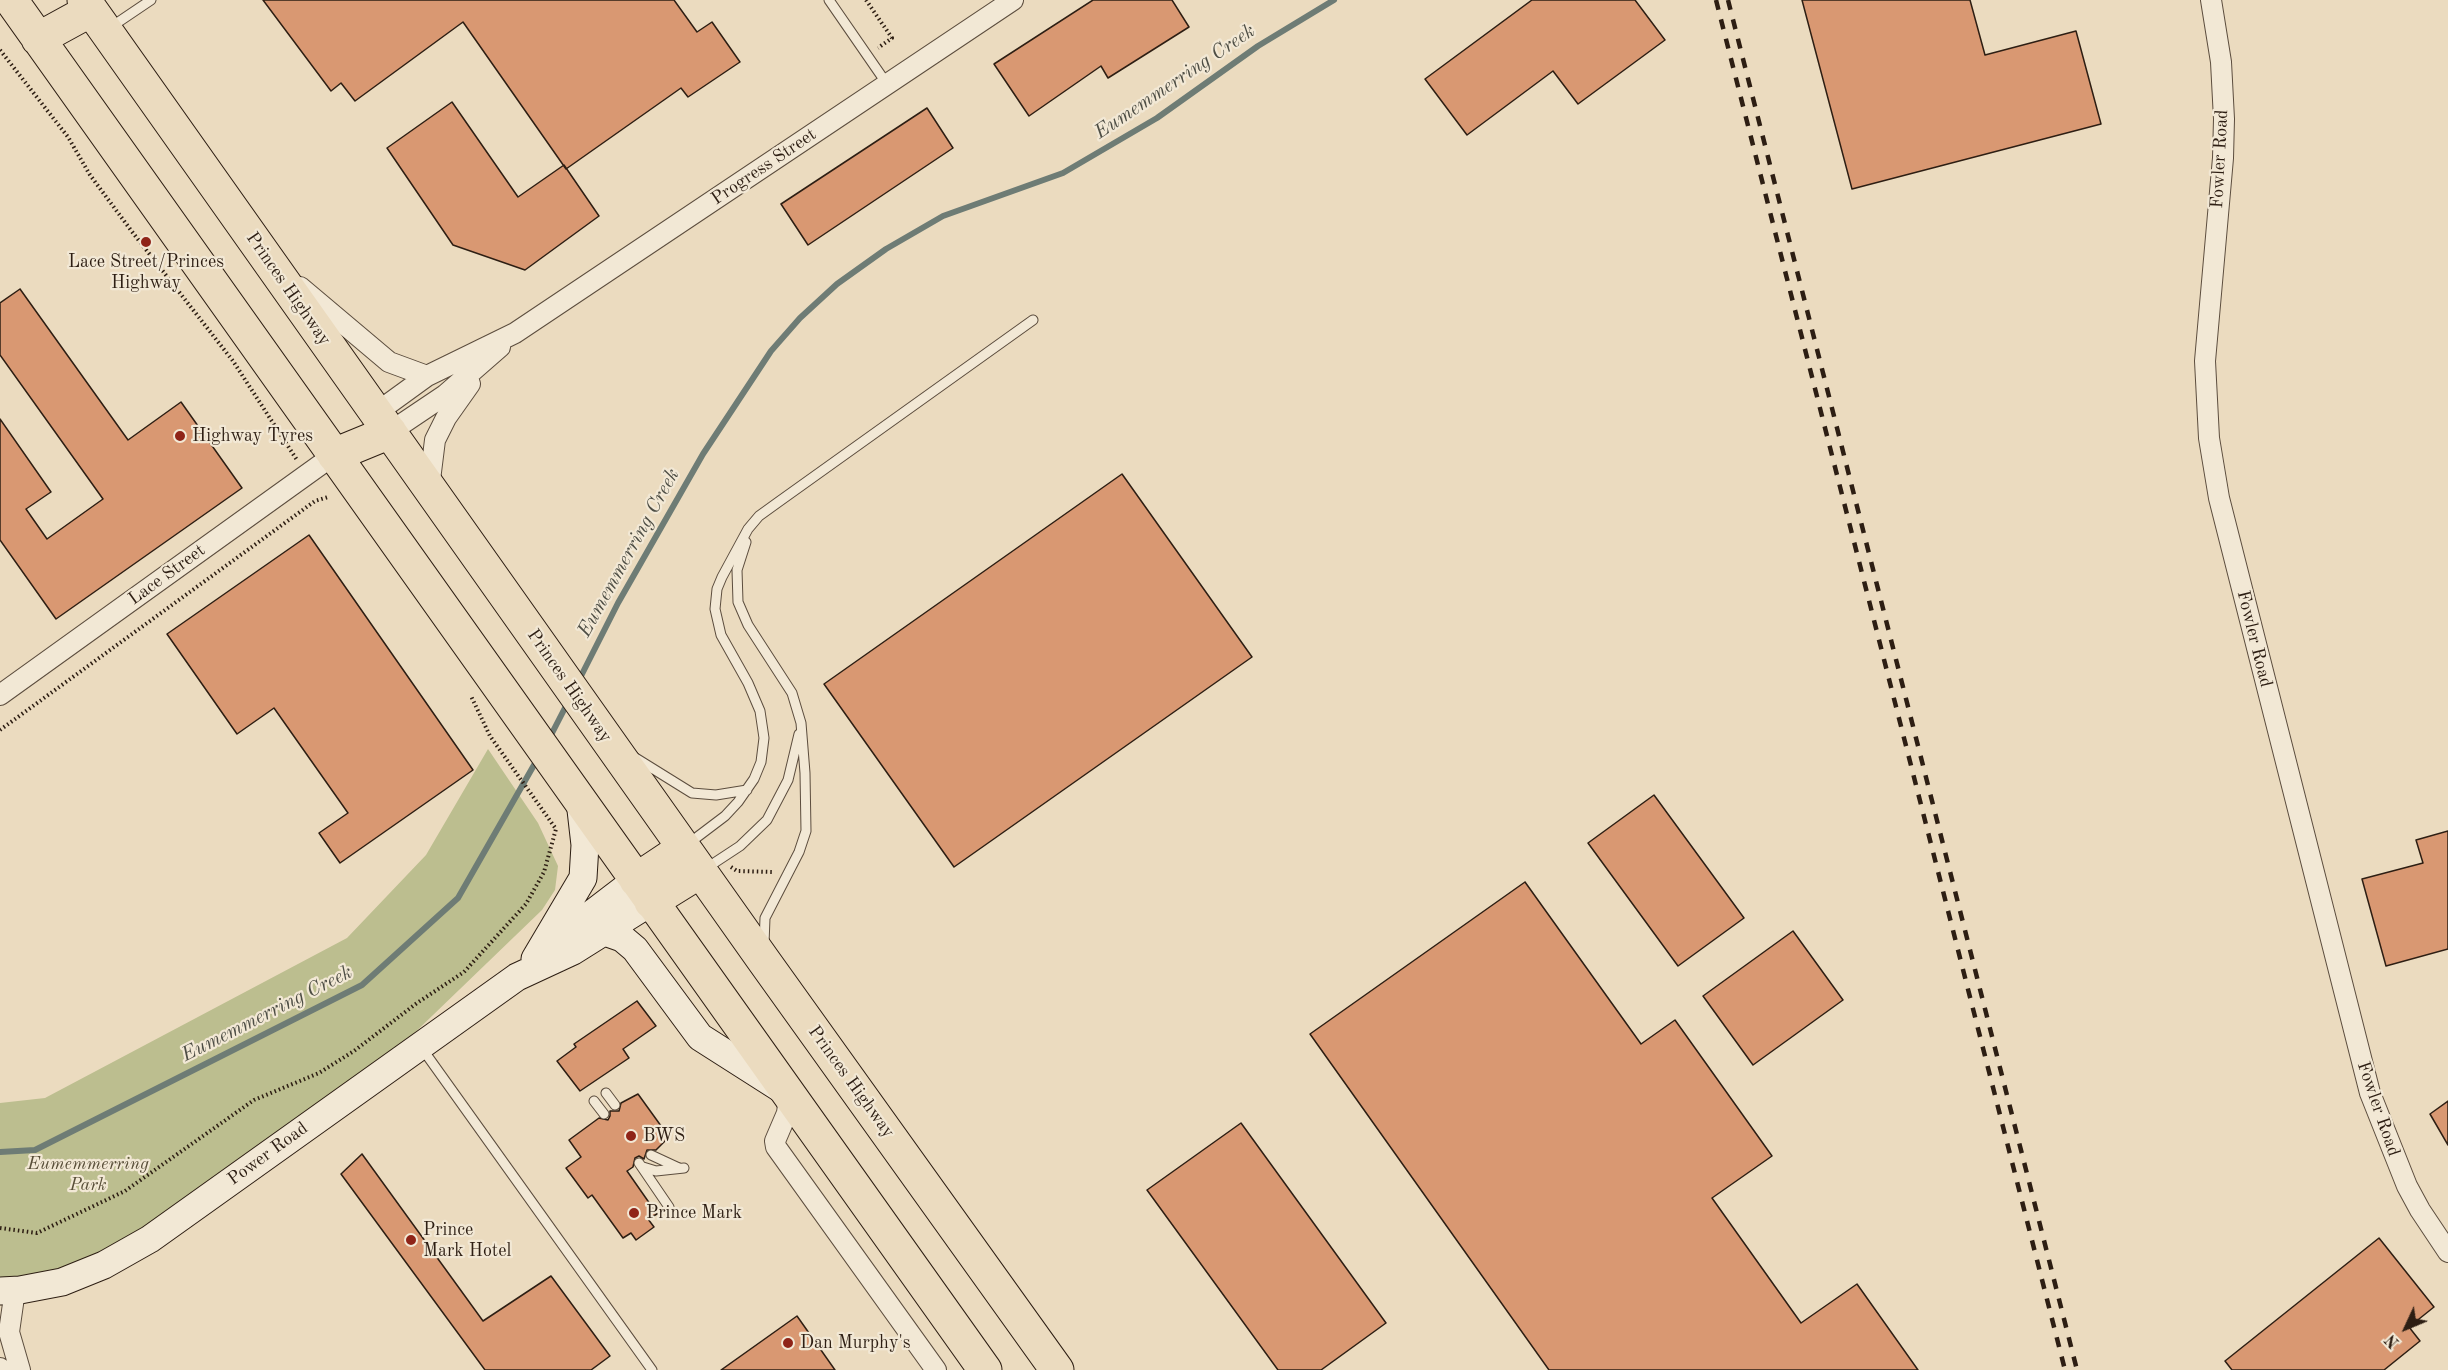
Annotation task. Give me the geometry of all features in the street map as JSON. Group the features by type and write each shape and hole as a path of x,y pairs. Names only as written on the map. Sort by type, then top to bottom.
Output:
{"highway":[{"path":"11,0 322,464 513,707 985,1370"},
{"path":"38,39 93,14"},
{"name":"Princes Highway","path":"93,14 603,733 706,862 764,961 1057,1370"},
{"path":"322,464 383,423"},
{"path":"644,891 706,862"}],"main road":[{"path":"526,968 583,878 585,845 574,792"},
{"name":"Power Road","path":"526,968 568,953 605,932 644,891"},
{"name":"Power Road","path":"7,1291 62,1282 104,1265 150,1239 526,968 607,900 644,891"},
{"path":"605,932 625,940 635,948 700,1037 788,1094"}],"street":[{"name":"Progress Street","path":"383,423 427,376 515,333 1013,0"},
{"name":"Fowler Road","path":"2211,0 2221,62 2224,139 2205,361 2209,438 2219,498 2370,1093 2406,1186 2448,1252"},
{"path":"268,260 388,362 427,376"},
{"name":"Progress Street","path":"383,423 445,394 515,333"},
{"path":"429,488 432,455 440,429 487,359"},
{"name":"Lace Street","path":"0,695 322,464"},
{"path":"788,1094 787,1113 775,1141 776,1146 936,1370"},
{"path":"7,1291 9,1332 20,1370"}],"lane":[{"path":"93,14 151,0"},
{"path":"829,0 888,84"},
{"path":"706,862 725,816 747,790 761,762 763,726 760,711 716,622 715,598 722,577 748,529 759,516 1033,320"},
{"path":"764,961 765,918 800,852 806,831 801,723 792,693 748,625 737,593 737,570 744,545 756,525 777,503"},
{"path":"706,862 740,846 759,829 772,812 788,780 801,723"},
{"path":"603,733 692,793 716,795 747,790"},
{"path":"420,1046 652,1370"},
{"path":"606,1093 615,1106"},
{"path":"594,1101 604,1114"},
{"path":"651,1155 674,1166 684,1168 656,1172 639,1163 669,1207"}],"path":[{"path":"866,0 892,38 867,55"},
{"path":"0,50 68,137 90,175 232,362 283,441 322,464 328,497"},
{"path":"0,730 315,501 328,497 335,501"},
{"path":"0,1227 37,1233 125,1191 254,1100 318,1074 464,972 526,904 537,888 556,829 490,736 470,692"},
{"path":"706,862 737,870 780,874"}],"green space":[{"name":"Eumemmerring Park","path":"488,749 538,823 558,866 555,890 542,910 350,1095 150,1239 0,1291 0,1103 45,1098 347,938 426,855"}],"building":[{"path":"263,0 674,0 697,32 712,22 740,62 688,97 681,88 566,169 463,22 355,101 341,83 331,91"},
{"path":"1093,0 1172,0 1189,27 1108,78 1101,66 1029,116 994,64"},
{"path":"1532,0 1635,0 1665,40 1578,104 1553,71 1467,135 1425,79"},
{"path":"1802,0 1970,0 1985,55 2076,31 2101,124 1852,189"},
{"path":"452,102 518,197 564,165 599,216 525,270 453,245 387,148"},
{"path":"927,108 953,148 808,245 781,204"},
{"path":"20,289 128,440 181,402 242,488 56,619 0,540 0,419 51,492 26,509 47,539 103,499 0,355 0,303"},
{"path":"1122,474 1252,657 954,867 824,684"},
{"path":"309,535 473,770 340,863 319,833 348,813 274,708 237,734 167,634"},
{"path":"1654,795 1744,918 1678,966 1588,843"},
{"path":"2448,831 2448,949 2386,966 2362,879 2423,863 2416,840"},
{"path":"1525,882 1641,1044 1675,1020 1772,1156 1712,1198 1801,1323 1857,1284 1918,1370 1549,1370 1310,1034"},
{"path":"1793,931 1843,1000 1753,1065 1703,996"},
{"path":"637,1001 656,1026 623,1049 629,1058 580,1091 557,1061 576,1047 574,1044"},
{"path":"638,1094 669,1137 656,1150 647,1150 644,1159 639,1156 635,1158 633,1167 627,1171 657,1214 648,1219 654,1227 636,1240 631,1233 623,1238 592,1195 588,1198 566,1168 581,1157 569,1140 599,1118 608,1120 610,1111 619,1111 621,1103"},
{"path":"2448,1101 2448,1145 2430,1114"},
{"path":"1241,1123 1386,1323 1321,1370 1278,1370 1147,1190"},
{"path":"362,1154 483,1321 551,1276 610,1356 591,1370 485,1370 341,1174"},
{"path":"2379,1238 2434,1307 2409,1327 2420,1341 2384,1370 2232,1370 2225,1361"},
{"name":"Dan Murphy's","path":"797,1316 835,1370 721,1370"}],"waterway":[{"name":"Eumemmerring Creek","path":"579,680 618,603 703,454 771,351 800,318 837,284 886,249 943,216 1063,173 1157,118 1258,46 1334,0"},
{"name":"Eumemmerring Creek","path":"549,739 568,702"},
{"name":"Eumemmerring Creek","path":"0,1152 35,1150 362,985 458,898 538,758"}],"railway":[{"path":"1716,0 2065,1370"},
{"path":"1728,0 2077,1370"}],"place":[{"name":"Lace Street/Princes Highway","path":"146,242"},
{"name":"Highway Tyres","path":"180,436"},
{"name":"BWS","path":"631,1136"},
{"name":"Prince Mark","path":"634,1213"},
{"name":"Prince Mark Hotel","path":"411,1240"},
{"name":"Dan Murphy's","path":"788,1343"}]}
